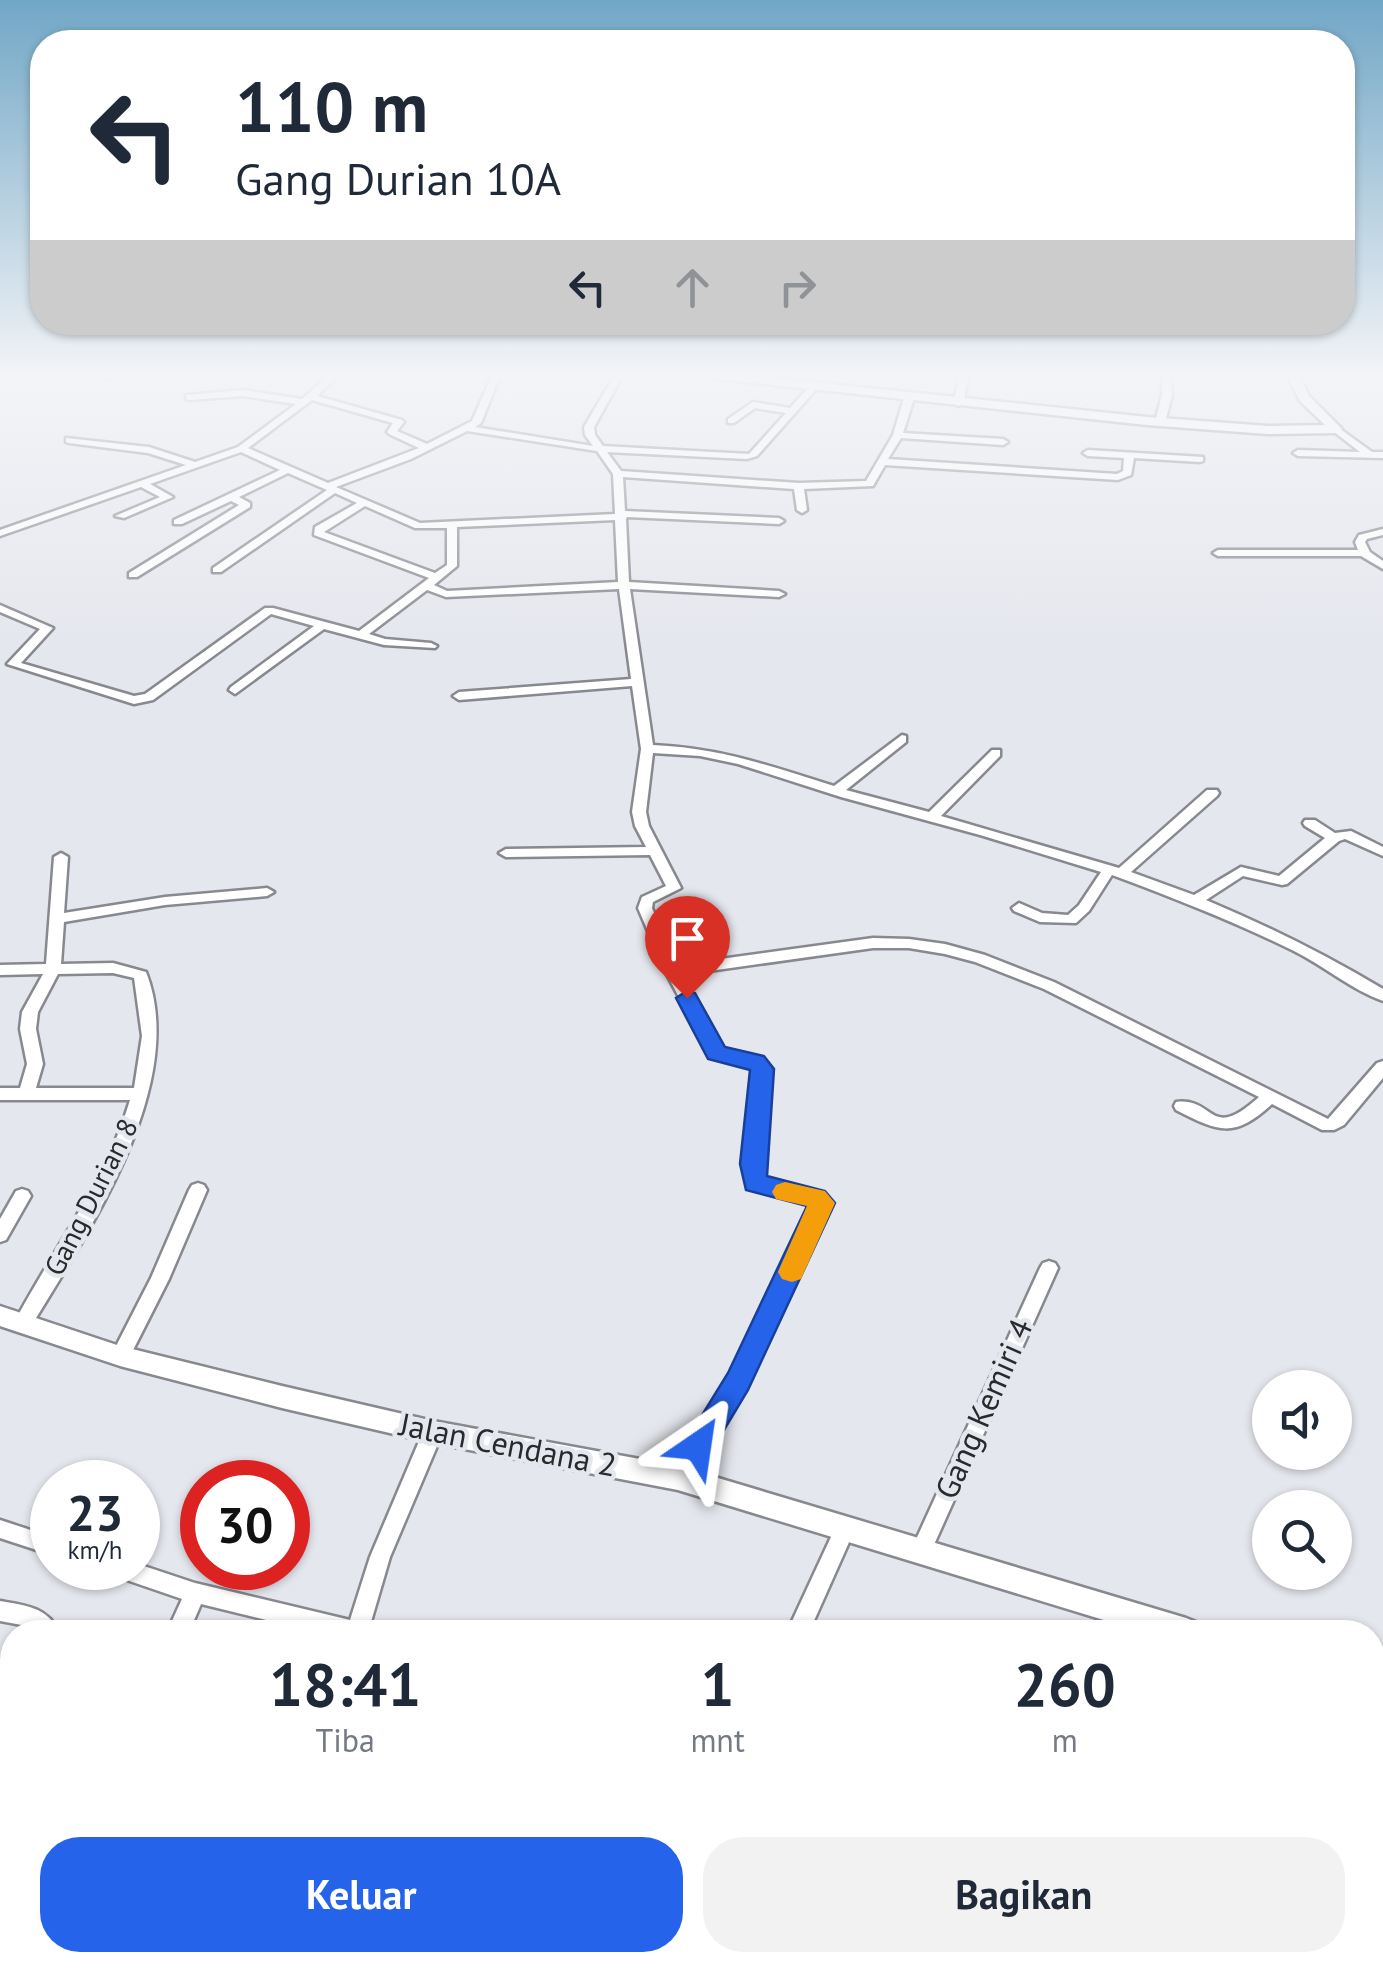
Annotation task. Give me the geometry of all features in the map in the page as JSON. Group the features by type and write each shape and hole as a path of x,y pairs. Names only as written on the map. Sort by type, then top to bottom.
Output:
{"street":[{"path":"0,533 196,465"},
{"path":"276,465 419,526 622,515 779,522"},
{"path":"217,570 330,488 386,465"},
{"path":"611,465 618,474 624,585 647,748 639,812 674,888 647,900 645,908 672,971 716,1053 756,1062 762,1069 753,1164 756,1183 816,1198 822,1203 738,1381 678,1478"},
{"path":"618,474 799,486 860,486 872,481 882,465"},
{"path":"930,465 1118,477 1128,473 1128,465"},
{"path":"178,522 287,470"},
{"path":"120,516 168,496 142,484"},
{"path":"799,486 802,510"},
{"path":"133,575 246,505 230,496"},
{"path":"362,504 318,533 430,582 446,594 624,585 780,594"},
{"path":"360,636 454,561 452,526"},
{"path":"1364,553 1362,537 1383,532"},
{"path":"1218,553 1364,553 1383,566"},
{"path":"0,608 47,628 13,664 134,700 149,697 262,611 276,610 360,636 431,646"},
{"path":"235,690 322,625"},
{"path":"459,696 637,682"},
{"path":"836,791 902,740"},
{"path":"647,748 707,753 933,816 1198,899 1383,996"},
{"path":"933,816 996,753"},
{"path":"1019,908 1040,917 1071,920 1115,873 1212,794"},
{"path":"1310,823 1334,838"},
{"path":"1198,899 1241,870 1282,882 1334,838 1346,834 1383,852"},
{"path":"506,853 654,851"},
{"path":"26,1095 36,1064 28,1028 30,1012 54,970 61,857"},
{"path":"56,918 165,901 267,892"},
{"path":"672,971 874,943 944,947 1081,1002 1328,1126 1338,1121 1383,1066"},
{"name":"Gang Durian 8","path":"12,1320 71,1246 133,1116 150,1044 141,974 113,968 54,970"},
{"path":"0,970 54,970"},
{"path":"0,1094 139,1094"},
{"path":"1182,1106 1231,1127 1270,1096"},
{"path":"120,1356 160,1279 198,1190"},
{"path":"0,1235 22,1196"},
{"name":"Gang Kemiri 4","path":"921,1551 1049,1268"},
{"name":"Jalan Cendana 2","path":"12,1320 120,1356 433,1432 678,1478 1147,1620"},
{"path":"361,1620 380,1557 433,1432"},
{"path":"0,1529 30,1539"},
{"path":"803,1620 844,1531"},
{"path":"160,1581 307,1620"},
{"path":"183,1620 195,1593"},
{"path":"0,1612 37,1620"}],"slow traffic":[{"path":"785,1192 816,1198 822,1203 792,1272"}],"route":[{"path":"687,998 716,1053 756,1062 762,1069 753,1164 756,1183 816,1198 822,1203 738,1381 698,1446"}]}
